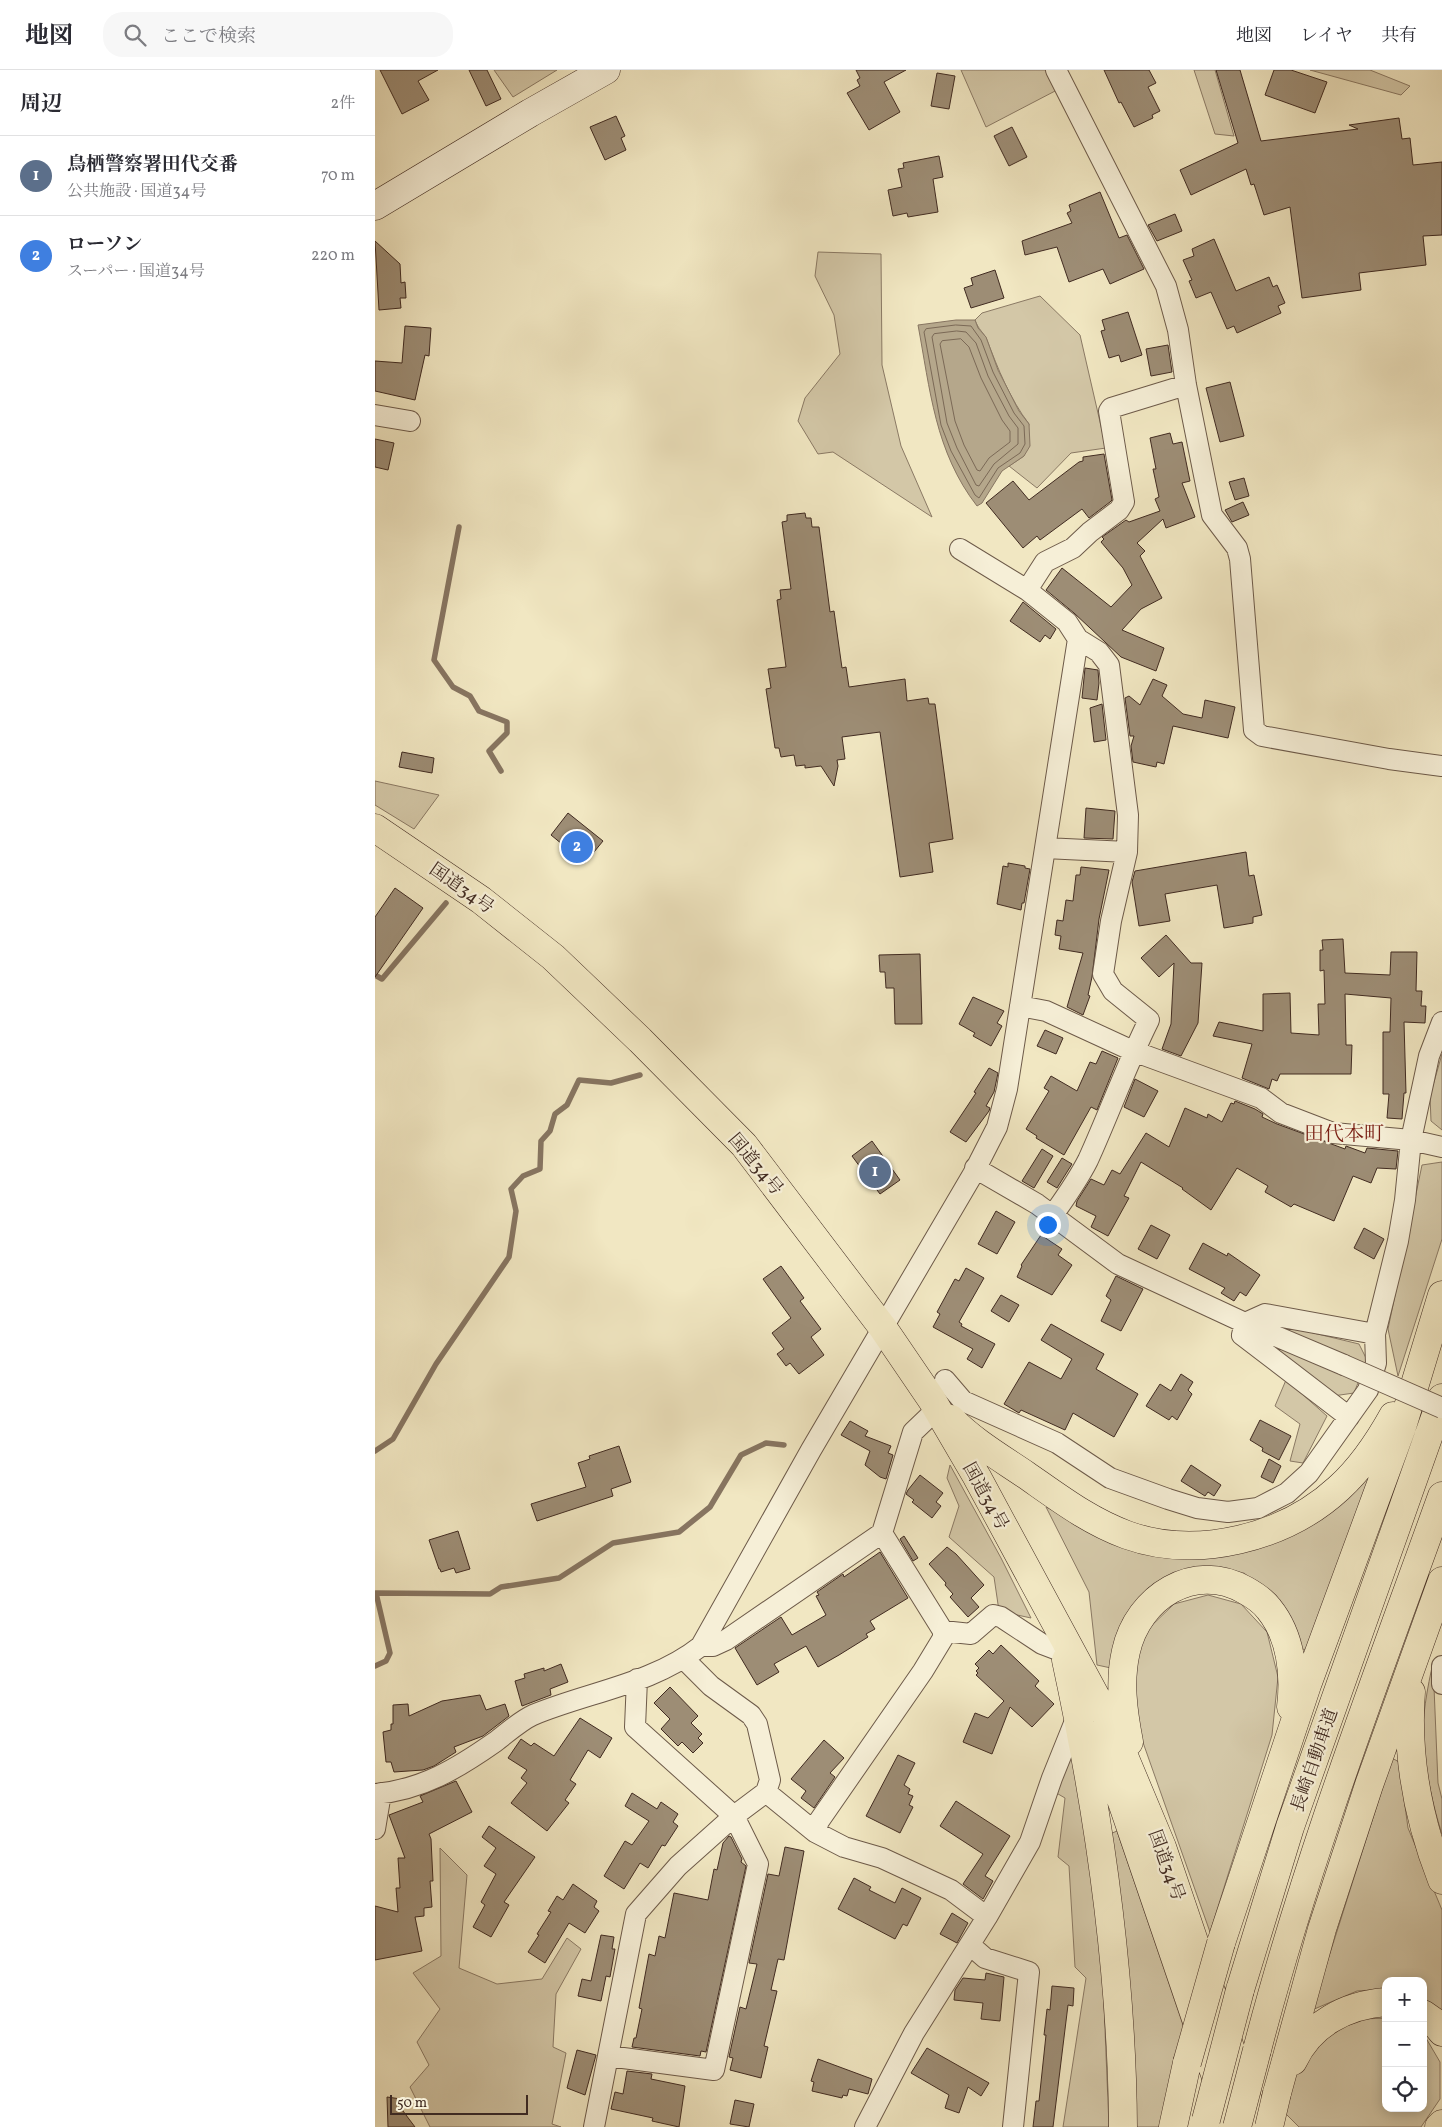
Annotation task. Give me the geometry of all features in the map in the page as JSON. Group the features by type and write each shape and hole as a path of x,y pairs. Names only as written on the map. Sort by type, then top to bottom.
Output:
{"highway":[{"name":"国道34号","path":"375,828 481,900 539,945 640,1040 744,1145 883,1328 938,1396 977,1477 1111,1725 1162,1847 1210,1949 1257,2127"},
{"path":"1173,2127 1210,1949 1399,1435 1442,1295"},
{"path":"938,1396 955,1424 1069,1506 1097,1523 1129,1536 1158,1542 1188,1545 1215,1543 1243,1539 1270,1530 1297,1518 1339,1488 1378,1444 1396,1410 1428,1338"},
{"name":"長崎自動車道","path":"1205,2123 1240,1990 1290,1827 1442,1398"},
{"name":"長崎自動車道","path":"1237,2127 1293,1923 1322,1831 1442,1496"},
{"path":"1162,1847 1129,1743 1122,1699 1122,1670 1126,1649 1133,1630 1155,1600 1170,1588 1206,1580 1222,1581 1240,1587 1255,1596 1269,1608 1280,1625 1290,1659 1293,1690 1289,1719 1274,1779"},
{"path":"1269,2127 1322,1929 1369,1785 1442,1581"},
{"name":"国道34号","path":"1036,1588 1123,1804 1233,2127"},
{"path":"1420,1642 1411,1691 1409,1751 1420,1816 1442,1880"},
{"path":"1065,1656 1078,1714 1098,1825 1110,1920 1118,2012 1123,2127"},
{"path":"1210,1949 1261,2097 1280,2127"},
{"path":"1277,2093 1297,2052 1314,2030 1351,2008 1382,2002"},
{"path":"1427,2017 1442,2032"},
{"path":"1439,2127 1442,2124"}],"street":[{"path":"375,206 530,112 606,70"},
{"path":"1056,70 1166,286 1178,330 1186,385 1212,515 1237,548 1240,559 1254,730 1262,736 1442,766"},
{"path":"1027,590 1045,562 1073,548 1090,532 1119,510 1124,502 1109,412 1111,408 1186,385"},
{"path":"375,415 411,421"},
{"path":"960,549 1027,590 1067,622 1078,639 1099,652 1109,665 1128,815 1127,852 1111,921 1103,974 1113,991 1149,1020 1133,1051 1087,1162 1053,1216"},
{"path":"375,1829 378,1793 421,1785 470,1760 531,1716 637,1680 684,1660 701,1646 811,1450 883,1328 997,1127 1007,1089 1078,639"},
{"path":"1045,848 1127,852"},
{"path":"1020,1006 1045,1011 1133,1051 1261,1098 1281,1113 1333,1133 1411,1140 1442,1147"},
{"path":"701,1646 713,1646 726,1640 881,1532 913,1432 938,1396 963,1401 1057,1443 1110,1478 1197,1508 1228,1512 1258,1508 1287,1493 1309,1473 1368,1390 1376,1363 1375,1334 1398,1241 1405,1200 1411,1140 1429,1056 1442,1022"},
{"path":"975,1168 1037,1204 1118,1264 1245,1323 1442,1408"},
{"path":"1245,1323 1265,1314 1375,1334"},
{"path":"1245,1323 1242,1335 1349,1417"},
{"path":"815,1832 819,1821 923,1671 943,1638 943,1631 881,1532"},
{"path":"943,1631 971,1634 993,1615 1001,1617 1042,1644 1065,1656"},
{"path":"594,2127 636,1914 678,1866 734,1816 766,1792 770,1780 757,1724 751,1716 711,1686 684,1660"},
{"path":"1442,1666 1442,1684"},
{"path":"608,2056 714,2070 758,1864 734,1816 635,1727 637,1680"},
{"path":"865,2127 914,2033 970,1945 1030,1842 1052,1778 1078,1714"},
{"path":"766,1792 815,1832 844,1847 882,1858 951,1890 987,1917"},
{"path":"970,1945 985,1958 1029,1972 1013,2127"}],"shaded area":[{"path":"494,70 557,70 513,97"},
{"path":"961,70 1047,70 1057,90 986,127"},
{"path":"1194,70 1215,70 1234,136 1215,134"},
{"path":"1310,70 1370,70 1410,86 1401,95"},
{"path":"818,252 881,254 882,365 901,446 932,517 833,452 818,454 798,421 805,398 840,354 834,315 815,276"},
{"path":"1040,296 1080,335 1106,448 1071,453 1037,488 1009,466 1024,456 1029,424 1010,394 987,340 975,320 982,313"},
{"path":"375,781 439,795 414,829 375,805"},
{"path":"1442,1054 1442,1130 1431,1121 1430,1096"},
{"path":"1442,1162 1442,1239 1398,1376 1388,1329 1422,1165"},
{"path":"1268,1322 1359,1344 1367,1360 1354,1393 1333,1396 1256,1336"},
{"path":"1286,1380 1327,1416 1303,1463 1290,1461 1300,1424 1275,1406"},
{"path":"950,1465 1001,1558 1031,1618 999,1611 994,1577 949,1537 959,1506 947,1478"},
{"path":"1361,1478 1369,1478 1310,1650 1302,1649 1283,1606 1244,1573 1192,1569 1148,1588 1123,1619 1111,1668 1097,1665 1089,1592 1046,1507 1129,1547 1195,1557"},
{"path":"1208,1595 1241,1604 1267,1632 1278,1677 1272,1735 1210,1932 1134,1717 1133,1670 1146,1631 1174,1604"},
{"path":"1433,1663 1438,1783 1442,1799 1442,1834 1430,1789 1423,1744 1424,1714"},
{"path":"1069,1747 1082,1769 1103,1981 1109,2127 1063,2127 1086,1978 1075,1967 1069,1866 1058,1857 1065,1798 1053,1791"},
{"path":"1392,1758 1399,1762 1408,1828 1442,1910 1442,2015 1433,2004 1427,2002 1427,1977 1382,1977 1382,1989 1357,1991 1312,2010"},
{"path":"1117,1831 1185,2031 1160,2127 1133,2127 1110,1834"},
{"path":"440,1848 467,1875 459,1968 497,1984 542,1979 567,1938 581,1949 556,1994 553,2047 566,2053 552,2124 561,2127 430,2127 410,2087 429,2065 417,2042 440,2009 413,1973 441,1956"},
{"path":"1382,2018 1382,2112 1427,2112 1427,2040 1440,2062 1440,2099 1421,2127 1299,2127 1285,2113 1296,2071 1330,2033 1363,2019"}],"water":[{"path":"956,320 975,320 978,328 986,337 998,370 1019,411 1029,424 1030,446 1024,456 1002,471 982,503 977,506 963,485 943,442 931,396 918,325"}],"building":[{"path":"380,70 438,70 418,81 429,100 402,114"},
{"path":"469,70 487,70 501,99 486,106"},
{"path":"856,70 906,70 884,82 900,112 869,130 847,93 860,86 857,80 860,78"},
{"path":"1104,70 1149,70 1156,83 1148,87 1160,111 1152,115 1153,118 1134,127 1121,102 1119,103"},
{"path":"1216,70 1240,70 1261,141 1358,129 1349,125 1399,118 1402,139 1410,138 1413,165 1442,162 1442,235 1423,236 1426,265 1359,273 1361,290 1302,298 1290,207 1264,215 1254,184 1251,185 1246,169 1191,195 1180,170 1238,143"},
{"path":"1274,70 1291,70 1327,82 1315,113 1265,95"},
{"path":"937,73 955,76 949,109 931,106"},
{"path":"616,116 625,136 621,138 626,150 605,160 590,127"},
{"path":"1012,127 1027,157 1009,166 994,136"},
{"path":"939,156 943,177 933,179 938,212 908,217 907,213 893,216 888,190 902,187 898,169 904,168 903,163"},
{"path":"1100,192 1119,238 1127,235 1144,269 1110,284 1103,269 1069,282 1057,247 1025,255 1022,241 1072,223 1067,213 1071,211 1069,205"},
{"path":"1175,214 1182,231 1157,241 1148,225"},
{"path":"1214,239 1236,291 1269,277 1273,287 1277,285 1285,303 1278,306 1281,313 1237,333 1234,326 1227,329 1211,292 1196,298 1189,281 1192,280 1183,260 1194,256 1192,249"},
{"path":"375,241 400,264 401,283 405,282 406,298 400,298 401,308 379,310"},
{"path":"995,270 1004,298 971,308 964,288 973,285 971,278"},
{"path":"1128,312 1142,355 1121,362 1119,355 1109,358 1101,331 1105,330 1102,320"},
{"path":"405,326 431,328 429,356 425,355 415,400 375,391 375,361 402,363"},
{"path":"1168,345 1172,372 1151,376 1146,349"},
{"path":"1230,382 1244,436 1220,442 1206,388"},
{"path":"1170,433 1173,444 1182,442 1190,481 1182,483 1195,517 1166,528 1163,519 1137,543 1145,551 1140,556 1162,598 1141,609 1122,630 1164,648 1156,671 1121,657 1074,613 1046,590 1062,568 1111,607 1132,585 1123,568 1101,542 1104,539 1102,537 1126,520 1129,522 1160,511 1155,499 1159,497 1153,469 1156,469 1150,438"},
{"path":"375,439 394,443 388,470 375,467"},
{"path":"1104,454 1112,500 1089,518 1082,509 1040,540 1037,536 1023,548 986,503 1013,481 1029,500 1079,462 1083,461 1083,457"},
{"path":"1244,478 1249,496 1235,500 1229,482"},
{"path":"1243,502 1249,515 1232,522 1225,510"},
{"path":"805,513 806,518 811,518 812,527 819,527 830,612 834,611 842,668 846,667 849,687 905,679 907,701 928,698 929,704 935,704 953,839 929,843 933,872 900,877 880,732 842,737 845,759 837,760 838,766 834,786 821,766 805,768 805,765 796,766 794,755 781,757 779,748 775,748 766,689 771,688 768,669 786,667 777,600 781,599 780,590 791,589 782,522 787,521 787,515"},
{"path":"1023,602 1056,629 1050,639 1045,635 1040,642 1010,621"},
{"path":"1085,668 1098,670 1097,700 1082,698"},
{"path":"1153,679 1167,685 1162,696 1183,714 1202,718 1205,700 1235,707 1228,738 1173,726 1164,764 1157,762 1156,767 1133,762 1131,746 1134,736 1130,736 1125,698 1129,696 1140,705"},
{"path":"1102,704 1106,740 1094,742 1090,708"},
{"path":"402,752 434,758 432,773 399,767"},
{"path":"1086,808 1115,811 1113,839 1084,838"},
{"path":"568,813 603,841 585,863 551,835"},
{"path":"1246,852 1249,876 1254,875 1262,915 1253,917 1253,923 1224,928 1217,885 1165,894 1170,921 1139,926 1132,882 1135,871"},
{"path":"1008,863 1025,866 1025,868 1030,869 1021,910 997,904 1003,866 1008,867"},
{"path":"1081,867 1109,870 1099,919 1088,995 1090,996 1083,1015 1067,1007 1083,953 1059,949 1061,936 1055,935 1057,920 1063,921 1066,900 1073,901 1076,875 1080,875"},
{"path":"395,888 423,908 375,977 375,917"},
{"path":"1166,935 1191,963 1202,963 1198,1023 1181,1056 1162,1049 1171,1024 1174,963 1159,977 1141,958"},
{"path":"1343,939 1345,973 1390,975 1391,952 1417,952 1416,991 1422,991 1421,1006 1426,1006 1425,1023 1404,1022 1406,1093 1404,1093 1402,1119 1387,1118 1389,1094 1383,1094 1383,1032 1390,1032 1391,998 1345,994 1346,1045 1352,1045 1351,1074 1280,1074 1277,1081 1272,1079 1269,1089 1242,1078 1252,1044 1213,1036 1219,1022 1263,1031 1263,994 1290,993 1291,1033 1319,1035 1318,1004 1325,1004 1324,970 1320,971 1320,950 1323,950 1322,940"},
{"path":"920,954 922,1024 895,1024 894,988 886,988 885,972 880,972 879,955"},
{"path":"973,997 1004,1011 997,1023 1002,1026 991,1046 973,1036 975,1033 959,1024"},
{"path":"1045,1030 1063,1038 1056,1054 1037,1046"},
{"path":"1102,1051 1118,1058 1097,1110 1091,1107 1064,1155 1036,1138 1037,1136 1026,1129 1049,1091 1044,1088 1051,1076 1077,1091 1090,1062 1096,1064"},
{"path":"989,1068 998,1073 994,1092 986,1106 990,1108 966,1142 950,1132 976,1093 974,1092"},
{"path":"1135,1079 1158,1091 1144,1117 1124,1107"},
{"path":"1235,1101 1255,1109 1263,1114 1262,1117 1277,1124 1345,1149 1346,1146 1365,1153 1367,1148 1398,1151 1396,1169 1377,1168 1371,1183 1353,1176 1334,1221 1294,1204 1291,1207 1265,1192 1268,1186 1237,1168 1211,1210 1183,1188 1141,1162 1124,1196 1129,1198 1108,1236 1091,1227 1096,1216 1076,1206 1077,1201 1091,1179 1104,1185 1112,1170 1120,1174 1146,1133 1169,1147 1185,1108 1207,1118 1208,1114 1222,1122 1231,1103 1234,1104"},
{"path":"872,1141 900,1180 880,1194 852,1156"},
{"path":"1042,1149 1053,1156 1034,1188 1022,1181"},
{"path":"1062,1158 1072,1164 1057,1188 1047,1182"},
{"path":"996,1211 1015,1222 997,1254 978,1244"},
{"path":"1151,1225 1170,1235 1157,1259 1138,1249"},
{"path":"1364,1228 1384,1239 1374,1259 1354,1248"},
{"path":"1041,1235 1062,1249 1058,1255 1072,1265 1052,1295 1017,1277 1021,1265"},
{"path":"1203,1243 1227,1256 1228,1253 1260,1275 1246,1296 1240,1292 1234,1301 1221,1293 1225,1288 1189,1269"},
{"path":"781,1266 804,1298 800,1301 821,1329 811,1337 824,1355 799,1374 790,1363 786,1366 777,1354 784,1349 772,1333 791,1318 763,1279"},
{"path":"966,1268 984,1278 959,1322 962,1324 961,1326 995,1344 982,1368 967,1359 973,1349 933,1327 940,1314 937,1312 955,1279 959,1281"},
{"path":"1116,1276 1143,1289 1121,1331 1101,1321 1111,1300 1106,1296"},
{"path":"1001,1295 1019,1305 1009,1322 991,1311"},
{"path":"1051,1324 1104,1354 1096,1369 1138,1394 1114,1437 1073,1413 1065,1430 1021,1410 1019,1413 1004,1404 1029,1362 1061,1379 1072,1359 1041,1340"},
{"path":"1181,1374 1193,1382 1188,1390 1192,1394 1177,1420 1172,1416 1169,1420 1146,1406 1160,1384 1171,1391"},
{"path":"1260,1420 1291,1436 1279,1460 1262,1451 1263,1448 1250,1440"},
{"path":"850,1421 868,1431 865,1436 891,1446 888,1453 893,1455 886,1479 880,1477 865,1465 870,1451 841,1435"},
{"path":"619,1446 631,1482 611,1489 613,1496 537,1521 531,1504 586,1487 578,1463 590,1459 589,1456"},
{"path":"1269,1459 1281,1466 1273,1483 1261,1477"},
{"path":"1191,1465 1221,1485 1214,1496 1208,1492 1205,1496 1181,1481"},
{"path":"920,1475 943,1493 936,1502 941,1506 932,1518 912,1502 914,1500 906,1494"},
{"path":"458,1531 470,1569 456,1573 454,1568 441,1572 429,1540"},
{"path":"904,1536 918,1558 913,1561 900,1539"},
{"path":"947,1547 956,1554 984,1585 971,1598 979,1607 968,1617 950,1597 953,1594 945,1585 946,1583 929,1564"},
{"path":"880,1552 908,1598 870,1621 875,1629 866,1634 868,1637 839,1655 818,1667 806,1646 774,1664 779,1672 757,1685 735,1648 781,1617 792,1635 826,1615 816,1596 819,1595 817,1592 843,1574 844,1577"},
{"path":"1001,1645 1039,1681 1035,1686 1054,1704 1032,1727 1010,1707 992,1754 963,1742 975,1713 988,1718 1004,1701 976,1675 978,1673 976,1671 979,1668 975,1664 989,1650 993,1654"},
{"path":"561,1664 568,1682 550,1689 551,1695 522,1706 515,1681 525,1678 524,1674 544,1668 544,1671"},
{"path":"670,1687 698,1716 691,1723 702,1734 698,1738 703,1743 693,1753 682,1742 678,1746 661,1729 670,1719 654,1703"},
{"path":"480,1695 486,1710 505,1704 509,1716 483,1736 454,1747 456,1752 434,1766 423,1770 394,1772 391,1762 386,1762 383,1732 391,1730 391,1724 393,1724 393,1705 408,1704 409,1716 442,1701"},
{"path":"580,1718 612,1738 600,1758 588,1750 570,1780 576,1784 565,1800 569,1803 547,1831 511,1803 527,1783 521,1778 527,1770 508,1758 521,1739 531,1746 534,1743 554,1756"},
{"path":"824,1740 844,1758 830,1773 835,1777 814,1808 801,1798 806,1791 791,1779"},
{"path":"898,1755 915,1763 904,1785 910,1789 908,1794 913,1796 909,1805 913,1807 900,1833 866,1816"},
{"path":"456,1781 472,1812 429,1834 431,1839 433,1881 430,1881 432,1907 424,1908 424,1916 415,1917 422,1951 375,1960 375,1906 398,1912 396,1888 400,1888 398,1858 405,1858 389,1815 423,1802 420,1796"},
{"path":"632,1793 657,1809 661,1802 678,1814 673,1822 678,1826 665,1846 662,1845 648,1868 640,1863 624,1889 604,1876 625,1841 632,1845 649,1821 625,1806"},
{"path":"956,1801 1010,1836 985,1876 993,1881 983,1899 963,1884 983,1854 940,1826"},
{"path":"489,1826 535,1857 504,1902 509,1905 491,1937 473,1927 485,1905 481,1902 496,1874 484,1866 496,1848 482,1837"},
{"path":"729,1836 742,1859 741,1862 746,1866 706,2052 701,2051 700,2056 632,2047 634,2038 636,2038 642,2009 639,2008 649,1954 655,1956 659,1936 665,1938 674,1893 708,1900 714,1869 717,1870 723,1843"},
{"path":"785,1847 804,1851 784,1960 778,1959 771,1990 777,1991 764,2046 768,2047 761,2078 730,2070 733,2058 729,2057 740,2007 746,2009 757,1964 749,1963 768,1874 779,1876"},
{"path":"854,1878 871,1887 869,1890 895,1903 902,1888 921,1898 907,1926 903,1924 895,1939 838,1909"},
{"path":"573,1884 597,1901 594,1907 599,1911 585,1933 569,1923 545,1963 528,1952 551,1912 548,1911 557,1896 563,1900"},
{"path":"952,1913 968,1923 957,1943 940,1934"},
{"path":"601,1935 614,1937 612,1949 615,1949 610,1977 606,1976 601,2001 578,1996 582,1979 591,1981"},
{"path":"986,1973 1004,1977 1000,2021 981,2019 983,2003 954,2000 955,1990 963,1978 985,1980"},
{"path":"1052,1986 1074,1988 1073,2006 1068,2005 1053,2127 1033,2127 1036,2101 1039,2101 1046,2035 1044,2035 1047,2009 1050,2010"},
{"path":"927,2048 989,2083 981,2096 968,2087 959,2113 945,2108 949,2095 911,2073"},
{"path":"577,2050 596,2055 585,2095 567,2088"},
{"path":"818,2059 872,2079 868,2094 849,2089 847,2096 843,2095 842,2098 812,2091 814,2082 811,2081"},
{"path":"627,2071 652,2074 651,2079 685,2086 679,2127 652,2121 653,2118 611,2109 615,2092 623,2094"},
{"path":"387,2097 401,2099 403,2111 415,2127 388,2127"},
{"path":"735,2100 754,2104 749,2127 730,2124"}],"waterway":[{"path":"459,527 434,660 453,687 470,696 479,711 507,722 507,733 489,751 501,771"},
{"path":"375,975 382,979 446,903"},
{"path":"375,1451 393,1439 436,1364 509,1257 516,1211 511,1189 523,1176 540,1169 541,1141 550,1131 555,1114 567,1105 579,1080 611,1083 640,1075"},
{"path":"375,1666 386,1661 390,1653 376,1593 490,1594 501,1587 559,1578 613,1543 679,1532 710,1507 741,1455 766,1443 784,1445"}],"place":[{"name":"ローソン","path":"577,847"},
{"name":"鳥栖警察署田代交番","path":"875,1172"}],"district":[{"name":"田代本町","path":"1344,1133"}]}
